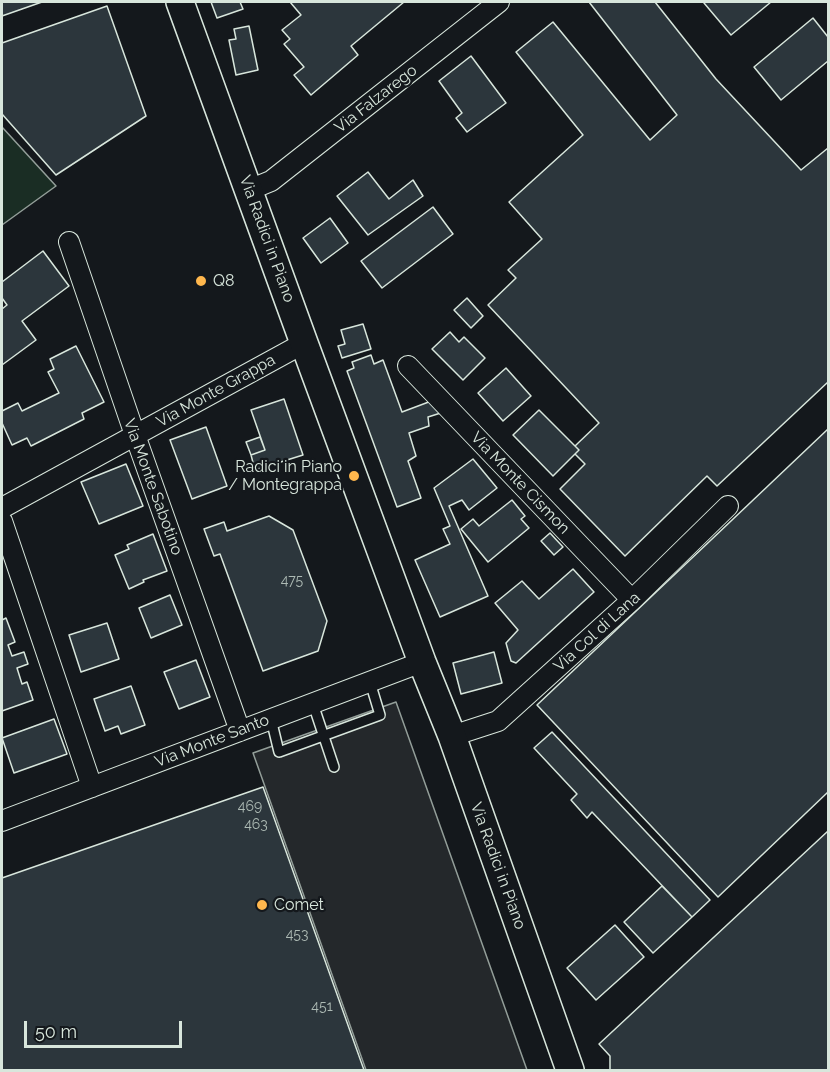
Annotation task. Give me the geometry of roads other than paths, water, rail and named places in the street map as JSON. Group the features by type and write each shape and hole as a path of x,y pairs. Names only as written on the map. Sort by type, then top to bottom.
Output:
{"street":[{"name":"Via Radici in Piano","path":"180,2 304,343 452,736 570,1071"},
{"name":"Via Falzarego","path":"249,190 271,181 499,2"},
{"name":"Via Monte Sabotino","path":"69,242 240,731"},
{"name":"Via Monte Grappa","path":"2,508 304,343"},
{"name":"Via Monte Cismon","path":"408,366 632,600"},
{"name":"Via Col di Lana","path":"452,736 498,721 632,600 728,506"},
{"path":"2,521 92,787"},
{"name":"Via Monte Santo","path":"2,820 423,663"}],"lane":[{"path":"271,719 279,752 380,715 370,682"},
{"path":"313,704 334,767"}],"place":[{"name":"Q8","path":"201,281"},
{"name":"Radici in Piano / Montegrappa","path":"354,476"},
{"name":"Comet","path":"262,905"}]}
